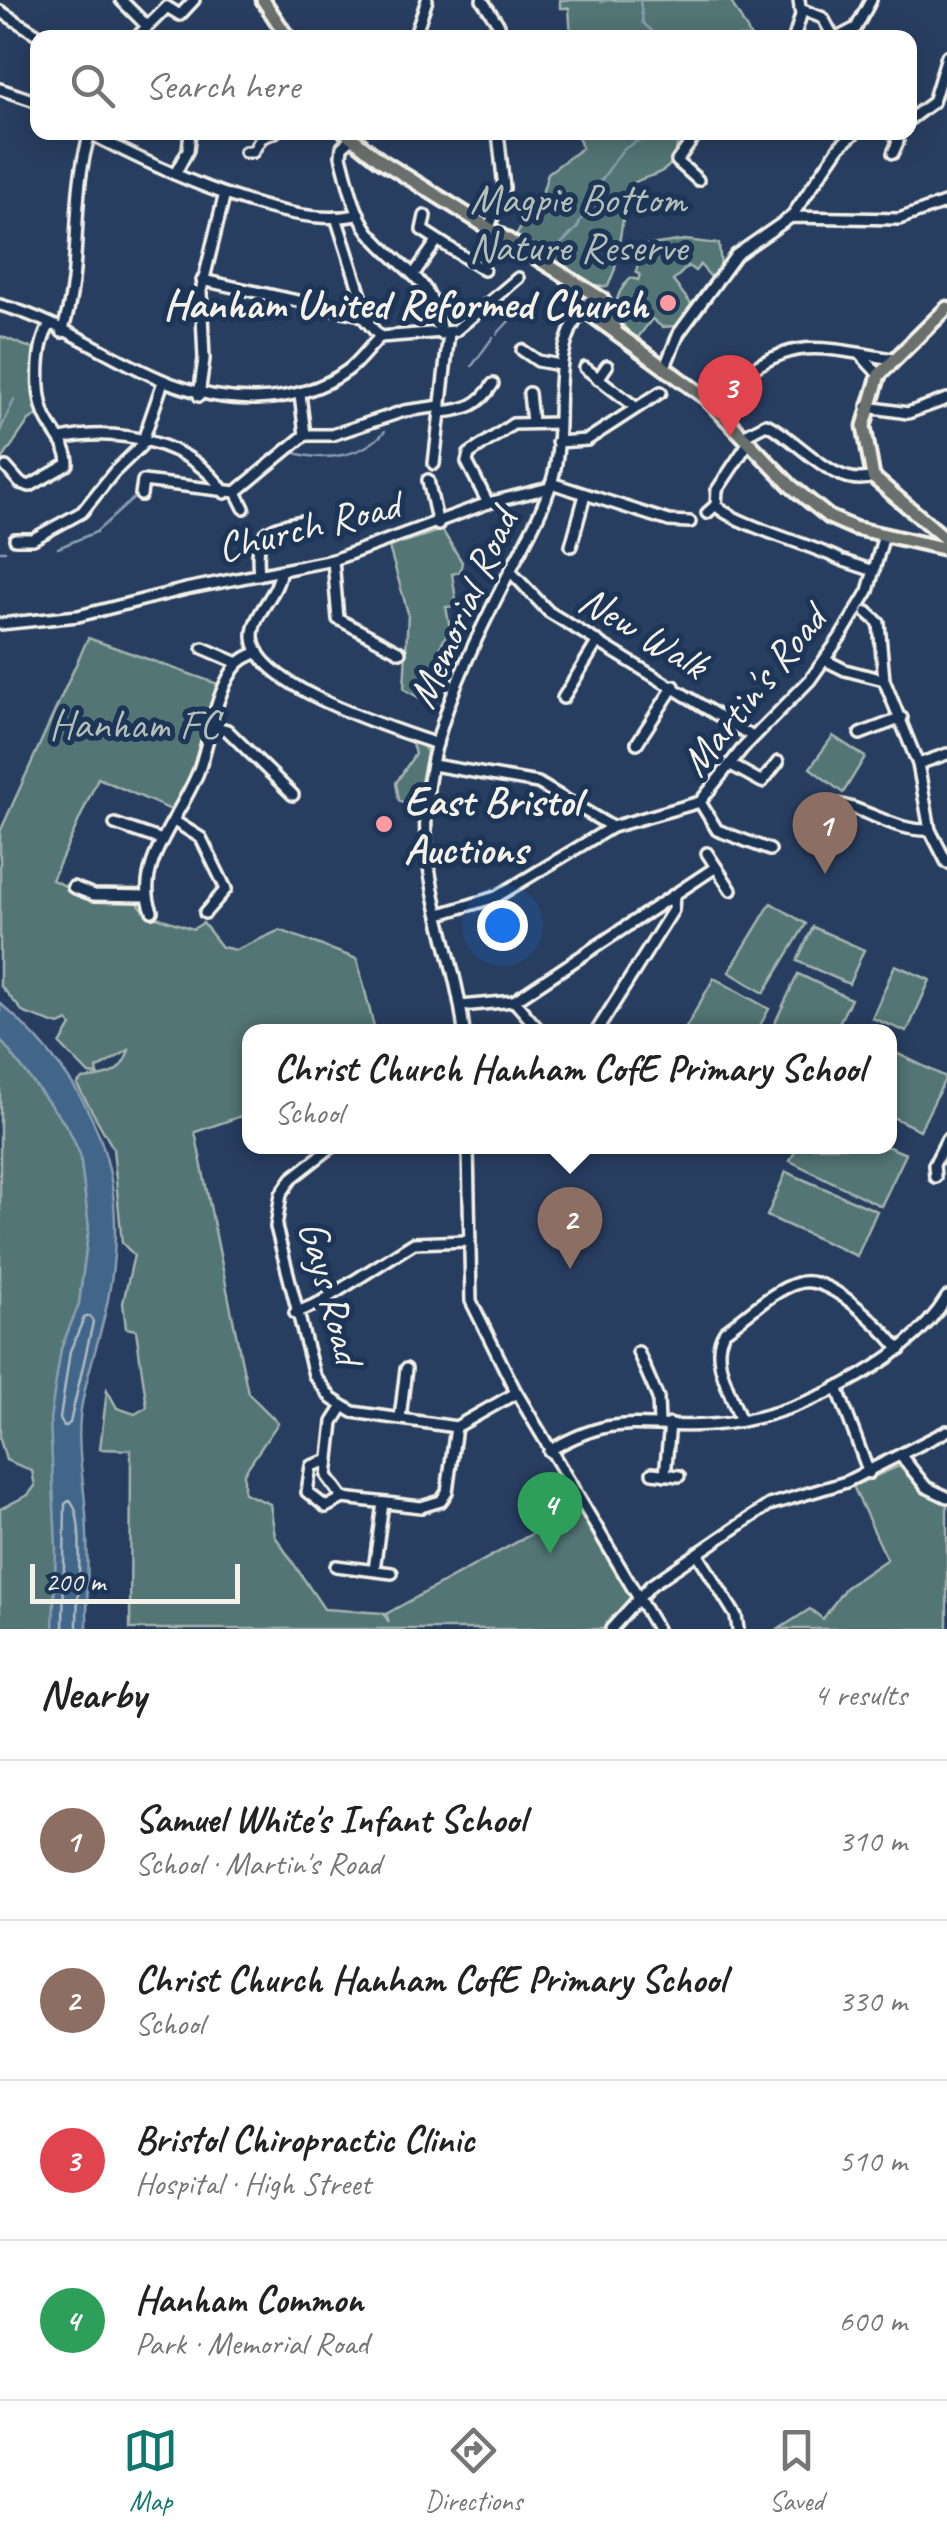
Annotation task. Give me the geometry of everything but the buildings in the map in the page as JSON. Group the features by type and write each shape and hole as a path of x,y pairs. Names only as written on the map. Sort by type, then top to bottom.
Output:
{"main road":[{"path":"264,0 283,30"},
{"path":"354,140 560,275 616,330 706,398 824,514 854,528 938,544"},
{"path":"591,307 605,307 616,330"},
{"path":"938,544 928,523 873,477 865,450 867,406 879,376 947,308"},
{"path":"928,523 938,544"}],"street":[{"path":"122,0 147,26"},
{"path":"142,30 168,7 180,14 194,0"},
{"path":"417,30 427,0"},
{"path":"482,0 500,30"},
{"path":"852,30 871,0"},
{"path":"795,30 800,4 823,18 830,30"},
{"path":"0,11 30,30"},
{"path":"917,114 933,102 947,56"},
{"path":"0,90 30,99"},
{"path":"62,332 74,282 87,140"},
{"path":"104,140 224,197 336,217 360,214"},
{"path":"175,174 189,140"},
{"path":"245,152 253,152 259,140"},
{"path":"346,140 341,156 368,230 431,293 445,333 442,409 434,464"},
{"path":"488,230 504,188 500,140"},
{"path":"692,140 674,165 692,179"},
{"path":"664,369 678,333 736,256 791,217 848,140"},
{"path":"892,152 897,140"},
{"path":"200,396 202,280 224,197"},
{"path":"791,217 899,218 947,202"},
{"path":"425,216 420,227 437,241 480,267 483,254"},
{"path":"336,217 370,321 380,337"},
{"path":"414,274 437,241"},
{"path":"202,280 370,321"},
{"path":"0,305 200,396 274,398 300,394 353,367 380,337 445,333 513,284"},
{"name":"Memorial Road","path":"463,1024 426,837 437,744 463,668 550,485 557,442 560,365 572,331 591,307"},
{"path":"6,467 20,483 30,486 70,469 61,439 40,401 39,380 50,325"},
{"path":"539,346 526,353 560,365"},
{"path":"706,398 773,354 795,346 892,359"},
{"path":"858,352 879,376"},
{"path":"598,379 607,366"},
{"path":"585,369 634,406"},
{"path":"15,539 45,534 82,512 144,440 163,382"},
{"path":"142,490 231,493 304,435 332,435 404,411 464,410 482,402 493,384"},
{"path":"557,442 587,440 661,392"},
{"path":"529,393 532,422"},
{"path":"300,394 304,435"},
{"path":"867,406 908,413 947,399"},
{"path":"488,503 466,462 469,454 502,429 532,422 558,423"},
{"path":"707,514 716,506 718,490 746,439 766,424 855,481 873,477"},
{"path":"61,439 88,434 144,440 192,459 244,508"},
{"path":"428,480 438,525"},
{"path":"550,485 674,522 690,522"},
{"name":"Church Road","path":"0,624 114,609 333,560 438,525 488,503 550,485"},
{"path":"572,546 585,495"},
{"path":"517,497 542,507"},
{"path":"716,506 730,517 806,542 874,571"},
{"path":"259,575 257,548 262,536 275,527 303,521"},
{"path":"563,529 576,534"},
{"name":"Martin's Road","path":"770,850 717,830 700,802 753,737 825,660 865,597 884,535"},
{"path":"333,560 338,619 390,641 400,652"},
{"name":"New Walk","path":"510,571 546,609 753,737"},
{"path":"280,572 254,630 258,652 275,672 314,695 437,744"},
{"path":"867,612 878,622 884,680 918,764 930,830 947,863"},
{"path":"563,698 598,641"},
{"path":"207,652 238,663"},
{"path":"152,911 145,896 162,840 199,770 220,693 238,663 258,652"},
{"path":"825,660 845,670 884,680"},
{"path":"638,743 674,686"},
{"path":"860,734 902,718"},
{"path":"210,725 227,730 293,795"},
{"path":"918,764 947,754"},
{"path":"731,764 760,782 778,762"},
{"path":"434,765 538,783 612,827"},
{"path":"440,914 496,897 612,827 700,802"},
{"path":"824,802 852,807 898,827 930,830"},
{"path":"174,821 201,838 226,889 205,913"},
{"path":"116,824 162,840"},
{"path":"707,853 731,890"},
{"path":"461,1006 514,1001 716,867"},
{"path":"73,887 94,895 145,896"},
{"path":"601,1024 673,910 674,894"},
{"path":"514,1001 534,1024"},
{"path":"935,1178 930,1164 947,1139"},
{"name":"Gays Road","path":"323,1154 292,1178 276,1208 276,1227 295,1313 314,1374 342,1408 456,1427"},
{"path":"468,1154 471,1301 516,1394 656,1629"},
{"path":"295,1313 319,1303 414,1242 467,1241"},
{"path":"740,1419 717,1353 718,1340 725,1331 794,1284 817,1283 864,1312 900,1350"},
{"path":"549,1450 594,1427 713,1425 837,1387 900,1350 947,1297"},
{"path":"638,1352 664,1423 665,1474"},
{"path":"400,1418 406,1369"},
{"path":"837,1387 869,1473"},
{"path":"342,1408 334,1422 328,1460 332,1489 343,1498 421,1508 441,1501 447,1492 456,1427 516,1394"},
{"path":"612,1629 638,1596 769,1505 869,1473 947,1431"},
{"path":"902,1457 926,1486 947,1497"},
{"path":"328,1460 311,1466 307,1492 326,1506 343,1498"},
{"path":"652,1474 679,1476"},
{"path":"374,1570 383,1503"},
{"path":"697,1553 736,1616 738,1629"},
{"path":"336,1566 392,1574"}],"green space":[{"path":"560,0 730,0 747,30 571,30 569,8 560,8"},
{"name":"Magpie Bottom Nature Reserve","path":"579,140 678,140 676,154 666,169 628,187 615,269 608,286 574,276 515,237 542,194 548,173 582,148"},
{"path":"685,240 719,244 721,268 711,277 700,265 695,271 688,266 673,281 692,305 676,326 662,327 652,319 636,340 619,317 617,302 631,278 638,280 642,246"},
{"path":"0,336 41,352 41,413 29,420 0,463"},
{"path":"442,530 462,562 460,572 452,574 457,606 446,607 450,628 440,647 459,656 434,706 404,689 408,613 389,547"},
{"name":"Hanham FC","path":"88,638 218,684 196,765 171,810 98,778 52,880 91,898 137,902 147,914 193,929 203,923 222,947 236,950 280,930 357,959 373,1024 242,1024 242,1116 195,1132 248,1393 278,1423 244,1473 244,1493 270,1504 275,1536 324,1609 383,1613 389,1622 386,1614 577,1509 632,1599 607,1629 130,1629 131,1450 100,1449 107,1390 117,1408 135,1414 147,1407 136,1330 126,1328 123,1303 134,1255 122,1243 113,1148 77,1085 82,1079 105,1075 117,1070 129,1050 97,1069 98,1075 89,1074 60,1044 71,1026 68,1021 59,1025 24,1013 0,985 0,832"},
{"path":"833,736 865,757 843,793 810,768"},
{"path":"411,740 422,744 427,752 415,811 399,800 396,783 415,754"},
{"path":"771,903 806,924 764,993 729,972"},
{"path":"813,927 864,950 849,984 797,961"},
{"path":"895,965 930,980 907,1032 897,1028 897,1024 872,1018"},
{"path":"798,974 851,999 838,1024 774,1024"},
{"path":"714,978 769,1009 761,1024 688,1024"},
{"path":"0,1039 68,1128 80,1154 89,1227 79,1304 61,1349 55,1430 57,1629 0,1629 0,1509 28,1495 35,1486 32,1471 6,1460 0,1439"},
{"path":"897,1053 946,1077 920,1130 897,1119"},
{"path":"897,1150 906,1154 881,1206 790,1161 794,1154 897,1154"},
{"path":"786,1172 877,1211 857,1256 767,1216"},
{"path":"899,1466 919,1488 947,1503 947,1629 779,1629 810,1609 823,1619 845,1588 887,1559 853,1486"}],"water":[{"path":"0,1003 61,1067 83,1100 110,1172 115,1211 114,1254 79,1430 87,1529 87,1629 53,1629 56,1548 50,1419 61,1349 79,1304 89,1227 80,1154 68,1128 0,1039"}],"waterway":[{"path":"601,2 608,0"},
{"path":"640,0 643,23 651,30"},
{"path":"600,182 623,149 640,140"},
{"path":"561,244 577,228 587,207"},
{"path":"497,334 525,304"},
{"path":"472,366 493,337"},
{"path":"0,431 14,400"},
{"path":"295,453 319,457 344,455 366,446 385,431"},
{"path":"58,548 96,532 134,498"},
{"path":"0,551 5,551"}],"place":[{"name":"Hanham United Reformed Church","path":"668,303"},
{"name":"Bristol Chiropractic Clinic","path":"730,437"},
{"name":"East Bristol Auctions","path":"384,824"},
{"name":"Samuel White's Infant School","path":"825,874"},
{"name":"Christ Church Hanham CofE Primary School","path":"570,1269"},
{"name":"Hanham Common","path":"550,1554"}]}
